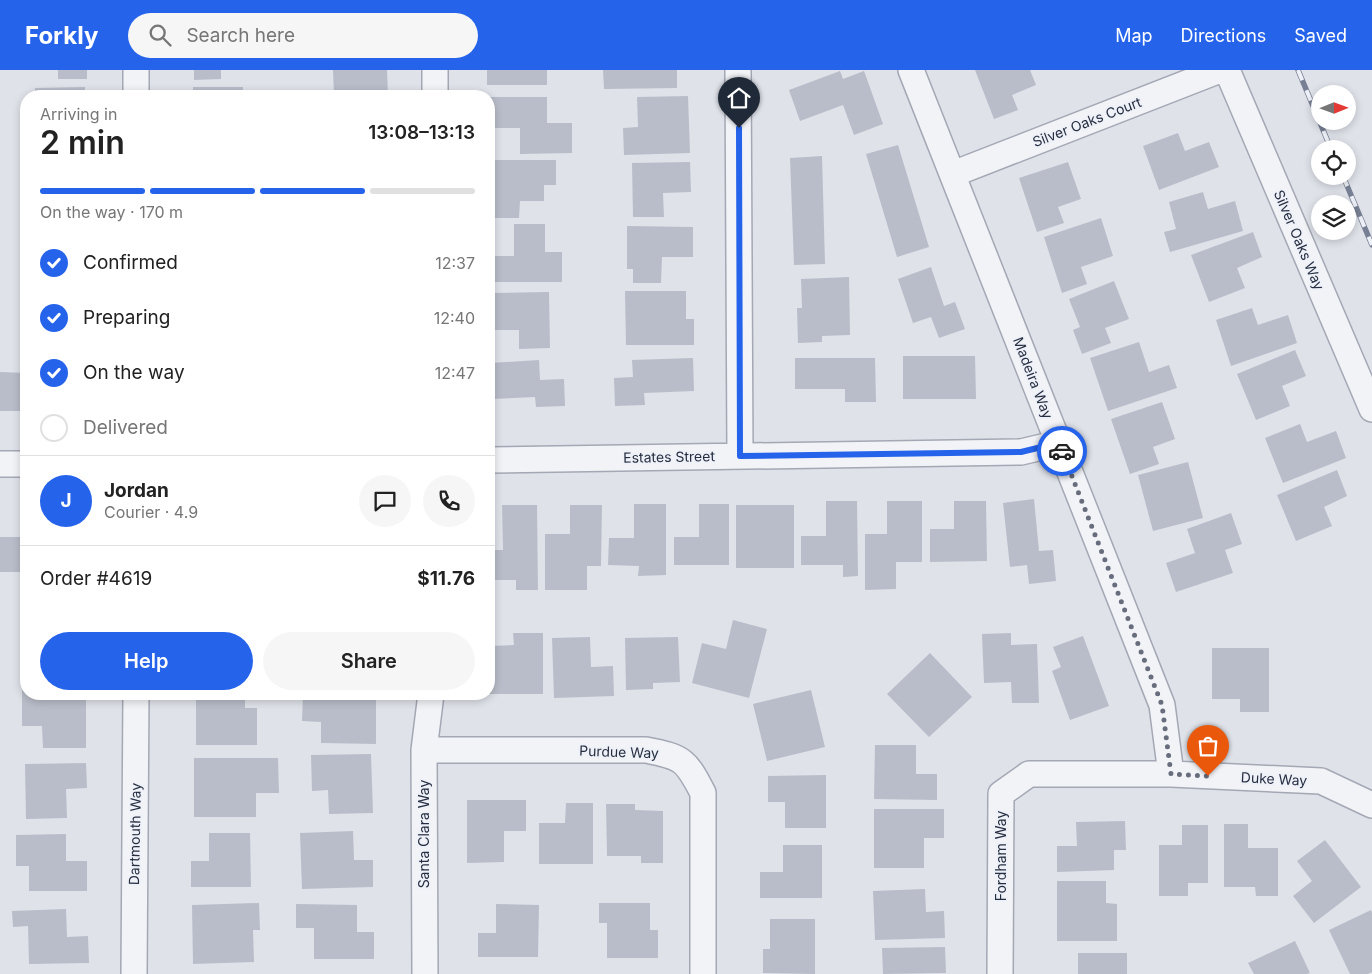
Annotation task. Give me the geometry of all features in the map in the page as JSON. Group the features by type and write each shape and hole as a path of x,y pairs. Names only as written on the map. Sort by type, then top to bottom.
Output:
{"street":[{"path":"136,70 136,90"},
{"path":"436,70 436,90"},
{"path":"738,70 740,456"},
{"name":"Madeira Way","path":"911,70 1162,705 1171,774"},
{"name":"Silver Oaks Court","path":"953,174 1220,70"},
{"name":"Silver Oaks Way","path":"1227,70 1372,409"},
{"name":"Estates Street","path":"495,460 1021,452 1058,443"},
{"path":"0,464 20,464"},
{"name":"Dartmouth Way","path":"134,974 136,700"},
{"name":"Santa Clara Way","path":"425,974 424,750 430,700"},
{"name":"Purdue Way","path":"424,750 646,750 672,755 690,768 703,793 703,974"},
{"name":"Fordham Way","path":"1000,974 1001,794 1029,774 1171,774"},
{"name":"Duke Way","path":"1171,774 1321,781 1372,805"}],"building":[{"path":"58,70 87,70 87,79 58,79"},
{"path":"194,70 221,70 221,79 194,80"},
{"path":"333,70 387,70 388,90 334,90"},
{"path":"487,70 547,70 547,85 487,85"},
{"path":"603,70 677,70 677,88 604,89"},
{"path":"975,70 1030,70 1036,85 1012,95 1018,110 994,119"},
{"path":"840,71 843,79 864,71 883,124 854,135 843,105 800,121 789,90"},
{"path":"85,87 85,90 35,90 35,88"},
{"path":"193,87 243,87 243,90 193,90"},
{"path":"688,96 690,153 624,155 623,128 638,127 637,97"},
{"path":"495,97 547,97 547,123 572,123 572,153 520,154 520,128 495,128"},
{"path":"1178,133 1185,151 1209,142 1219,167 1159,190 1143,146"},
{"path":"898,145 929,247 897,257 866,154"},
{"path":"822,156 825,264 794,265 790,158"},
{"path":"495,160 556,160 556,185 544,185 544,201 520,201 519,218 495,218"},
{"path":"690,162 691,192 663,193 664,217 633,217 632,163"},
{"path":"1068,162 1081,199 1058,207 1064,223 1037,232 1019,178"},
{"path":"1203,192 1208,209 1235,201 1243,231 1170,252 1164,232 1176,229 1169,202"},
{"path":"1101,218 1113,256 1081,267 1087,284 1062,293 1044,237"},
{"path":"514,224 545,224 545,252 562,252 562,282 495,282 495,256 514,256"},
{"path":"627,226 693,227 693,257 662,257 661,283 633,283 633,269 627,269"},
{"path":"1253,232 1262,257 1237,268 1245,288 1209,302 1191,255"},
{"path":"931,267 944,306 955,302 965,329 939,338 931,317 913,323 898,279"},
{"path":"849,277 850,335 822,336 822,342 798,343 797,308 802,308 801,279"},
{"path":"1114,281 1129,319 1105,328 1111,343 1082,354 1073,330 1080,327 1069,299"},
{"path":"625,291 686,291 686,319 694,319 694,345 626,345"},
{"path":"549,292 550,348 519,349 519,330 495,330 495,293"},
{"path":"1252,308 1258,325 1288,315 1297,343 1231,366 1216,320"},
{"path":"1139,342 1149,372 1169,365 1177,388 1108,411 1090,358"},
{"path":"1295,350 1306,376 1282,386 1290,406 1256,420 1237,374"},
{"path":"903,356 975,356 976,399 903,399"},
{"path":"693,358 694,391 644,393 645,405 615,406 614,378 633,377 632,360"},
{"path":"795,358 875,358 876,402 845,402 845,389 795,389"},
{"path":"539,360 540,380 564,379 565,406 536,407 535,397 495,399 495,363"},
{"path":"0,372 20,373 20,411 0,411"},
{"path":"1162,402 1175,439 1153,447 1159,464 1130,474 1111,419"},
{"path":"1300,424 1307,442 1336,431 1346,458 1283,483 1265,438"},
{"path":"1188,462 1203,518 1153,531 1138,475"},
{"path":"1337,470 1347,496 1324,507 1332,526 1296,541 1277,495"},
{"path":"1034,499 1039,551 1053,550 1056,581 1029,584 1027,565 1010,567 1003,503"},
{"path":"826,501 857,501 858,576 843,577 843,565 801,565 801,536 826,536"},
{"path":"887,501 922,501 922,562 896,562 896,589 865,590 865,534 887,534"},
{"path":"954,501 986,501 987,561 930,562 930,529 954,529"},
{"path":"634,504 666,504 666,575 638,576 639,566 608,565 609,538 634,538"},
{"path":"699,504 729,504 729,565 674,565 674,537 699,537"},
{"path":"502,505 537,505 538,590 516,590 516,580 495,580 495,550 503,550"},
{"path":"570,505 602,505 601,566 587,566 587,590 545,590 545,534 570,534"},
{"path":"736,505 794,505 794,568 736,568"},
{"path":"1231,513 1242,544 1225,550 1233,573 1176,592 1166,563 1195,553 1187,529"},
{"path":"0,537 20,537 20,572 0,572"},
{"path":"733,620 767,629 749,698 692,683 702,643 726,649"},
{"path":"513,633 543,633 543,694 495,694 495,646 514,645"},
{"path":"1011,633 1011,645 1037,644 1039,703 1012,703 1011,682 984,683 982,634"},
{"path":"1083,636 1109,706 1070,720 1052,671 1061,667 1053,647"},
{"path":"590,637 591,667 613,666 614,696 554,698 552,638"},
{"path":"678,637 680,682 653,683 653,689 626,690 625,638"},
{"path":"1212,648 1269,648 1269,712 1240,712 1240,699 1212,699"},
{"path":"930,653 972,697 929,737 887,694"},
{"path":"811,690 825,747 767,761 753,704"},
{"path":"22,700 86,700 86,748 43,748 42,726 22,726"},
{"path":"196,700 245,700 245,708 257,708 257,745 196,745"},
{"path":"303,700 376,700 376,744 321,743 321,722 302,721"},
{"path":"875,745 916,745 916,774 937,774 937,800 874,799"},
{"path":"371,754 373,813 329,814 328,790 312,791 311,755"},
{"path":"194,758 278,758 279,793 256,793 256,817 194,817"},
{"path":"86,763 87,788 66,789 67,818 26,819 25,764"},
{"path":"826,775 826,828 785,828 785,802 768,802 768,776"},
{"path":"467,800 526,800 526,831 504,831 504,862 467,863"},
{"path":"566,803 593,803 593,864 539,864 539,823 565,823"},
{"path":"606,804 635,804 635,810 663,811 663,863 641,863 641,856 607,856"},
{"path":"874,809 944,809 944,838 924,838 924,868 874,868"},
{"path":"1125,821 1126,850 1114,850 1114,870 1057,872 1057,846 1077,846 1076,822"},
{"path":"1224,824 1248,824 1248,848 1278,848 1278,896 1256,896 1255,887 1224,887"},
{"path":"1182,825 1208,825 1208,883 1188,883 1188,896 1159,896 1159,845 1182,845"},
{"path":"353,831 354,860 373,860 373,887 302,889 300,833"},
{"path":"209,833 250,833 251,887 191,887 191,861 209,861"},
{"path":"66,834 66,861 87,861 87,891 29,891 29,866 16,866 16,835"},
{"path":"1325,840 1361,887 1314,923 1293,896 1312,881 1297,861"},
{"path":"783,845 822,845 822,898 760,898 760,872 783,872"},
{"path":"1057,881 1106,881 1106,903 1117,904 1117,941 1057,941"},
{"path":"925,889 926,912 944,911 945,938 875,940 873,891"},
{"path":"259,903 260,930 253,930 254,962 193,964 192,905"},
{"path":"599,903 650,903 650,930 658,930 658,958 607,958 607,923 599,923"},
{"path":"296,904 357,905 357,932 374,932 374,959 314,959 314,928 296,928"},
{"path":"496,904 539,905 538,957 478,957 478,933 496,933"},
{"path":"66,909 67,937 88,936 89,963 29,964 28,926 13,927 12,911"},
{"path":"1371,910 1372,972 1368,974 1350,974 1329,930"},
{"path":"770,919 815,919 815,974 763,973 763,949 770,949"},
{"path":"1295,941 1310,973 1254,974 1248,963"},
{"path":"945,947 946,973 883,974 882,948"},
{"path":"1078,953 1127,953 1127,974 1078,974"}],"railway":[{"path":"1298,70 1327,140"},
{"path":"1347,185 1372,245"}],"way so far":[{"path":"1062,451 1162,705 1171,774 1208,776"}],"route":[{"path":"739,128 740,456 1021,452 1058,443 1062,451"}]}
